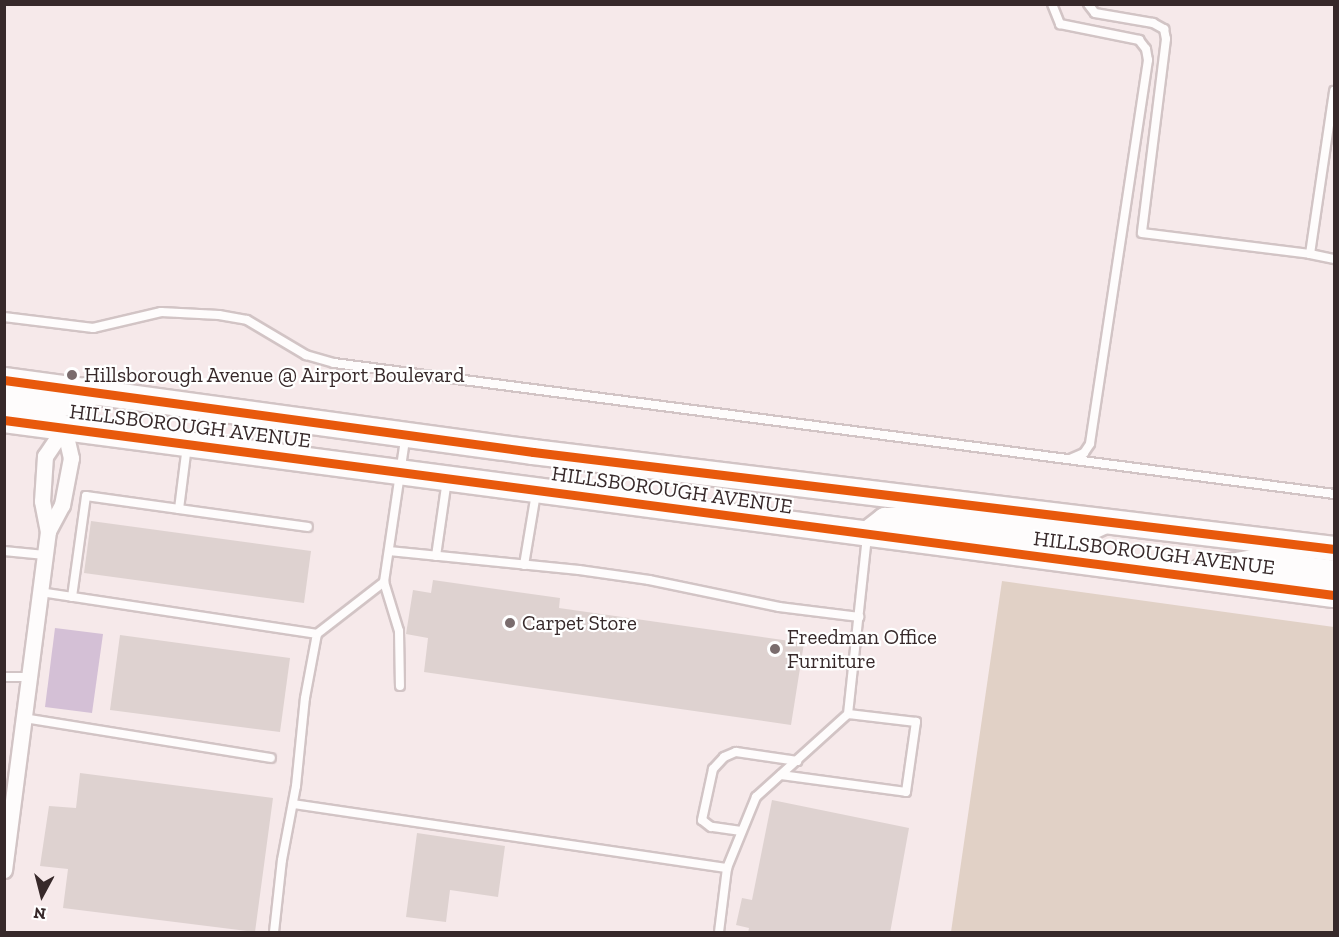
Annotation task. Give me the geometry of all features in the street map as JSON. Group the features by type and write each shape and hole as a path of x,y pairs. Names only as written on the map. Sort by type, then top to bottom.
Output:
{"main road":[{"name":"HILLSBOROUGH AVENUE","path":"4,380 406,435 1335,549"},
{"path":"4,398 59,405 75,402 95,392"},
{"name":"HILLSBOROUGH AVENUE","path":"4,420 1176,576 1335,595"},
{"path":"867,534 885,520 914,520 1066,539 1103,522"},
{"path":"1176,576 1253,562 1335,573"}],"street":[{"path":"48,531 62,505 71,458 64,428"},
{"path":"4,870 8,813 24,718 48,531 42,501 45,456 64,428"}],"lane":[{"path":"1052,4 1060,24 1139,40 1146,49 1148,60 1090,444 1084,453 1069,460"},
{"path":"1088,4 1095,14 1153,23 1164,29 1166,39 1142,233 1335,259"},
{"path":"1310,254 1335,91"},
{"path":"4,317 93,328 161,312 219,315 247,320 306,355 334,363 1335,494"},
{"path":"400,686 399,631 384,582 406,435"},
{"path":"179,508 187,444"},
{"path":"436,556 448,478"},
{"path":"524,565 536,490"},
{"path":"72,597 87,496 308,527"},
{"path":"719,933 727,868 756,797 848,714 867,534"},
{"path":"4,551 45,555"},
{"path":"388,551 649,580 779,607 859,617"},
{"path":"274,933 305,698 317,634 384,582"},
{"path":"40,592 317,634"},
{"path":"4,677 29,677"},
{"path":"781,775 906,792 916,722 848,714"},
{"path":"24,718 271,758"},
{"path":"741,831 711,827 702,820 713,769 724,758 736,752 797,761"},
{"path":"292,804 727,868"}],"shaded area":[{"path":"1002,581 1334,627 1334,932 951,932"},
{"path":"55,628 103,634 92,713 45,707"}],"building":[{"path":"91,521 311,551 304,603 84,573"},
{"path":"433,580 560,598 559,608 804,643 791,725 424,672 428,638 406,634 413,590 431,593"},
{"path":"120,635 290,658 280,732 110,710"},
{"path":"80,773 273,798 255,932 63,908 68,869 40,866 49,806 76,808"},
{"path":"772,800 909,828 890,933 748,933 749,928 736,925 742,898 752,900"},
{"path":"417,833 505,846 498,897 450,890 446,922 406,917"}],"cycle path":[{"path":"4,380 533,452 1334,549"},
{"path":"4,420 1334,595"}],"place":[{"name":"Hillsborough Avenue @ Airport Boulevard","path":"72,375"},
{"name":"Carpet Store","path":"510,623"},
{"name":"Freedman Office Furniture","path":"775,649"}]}
